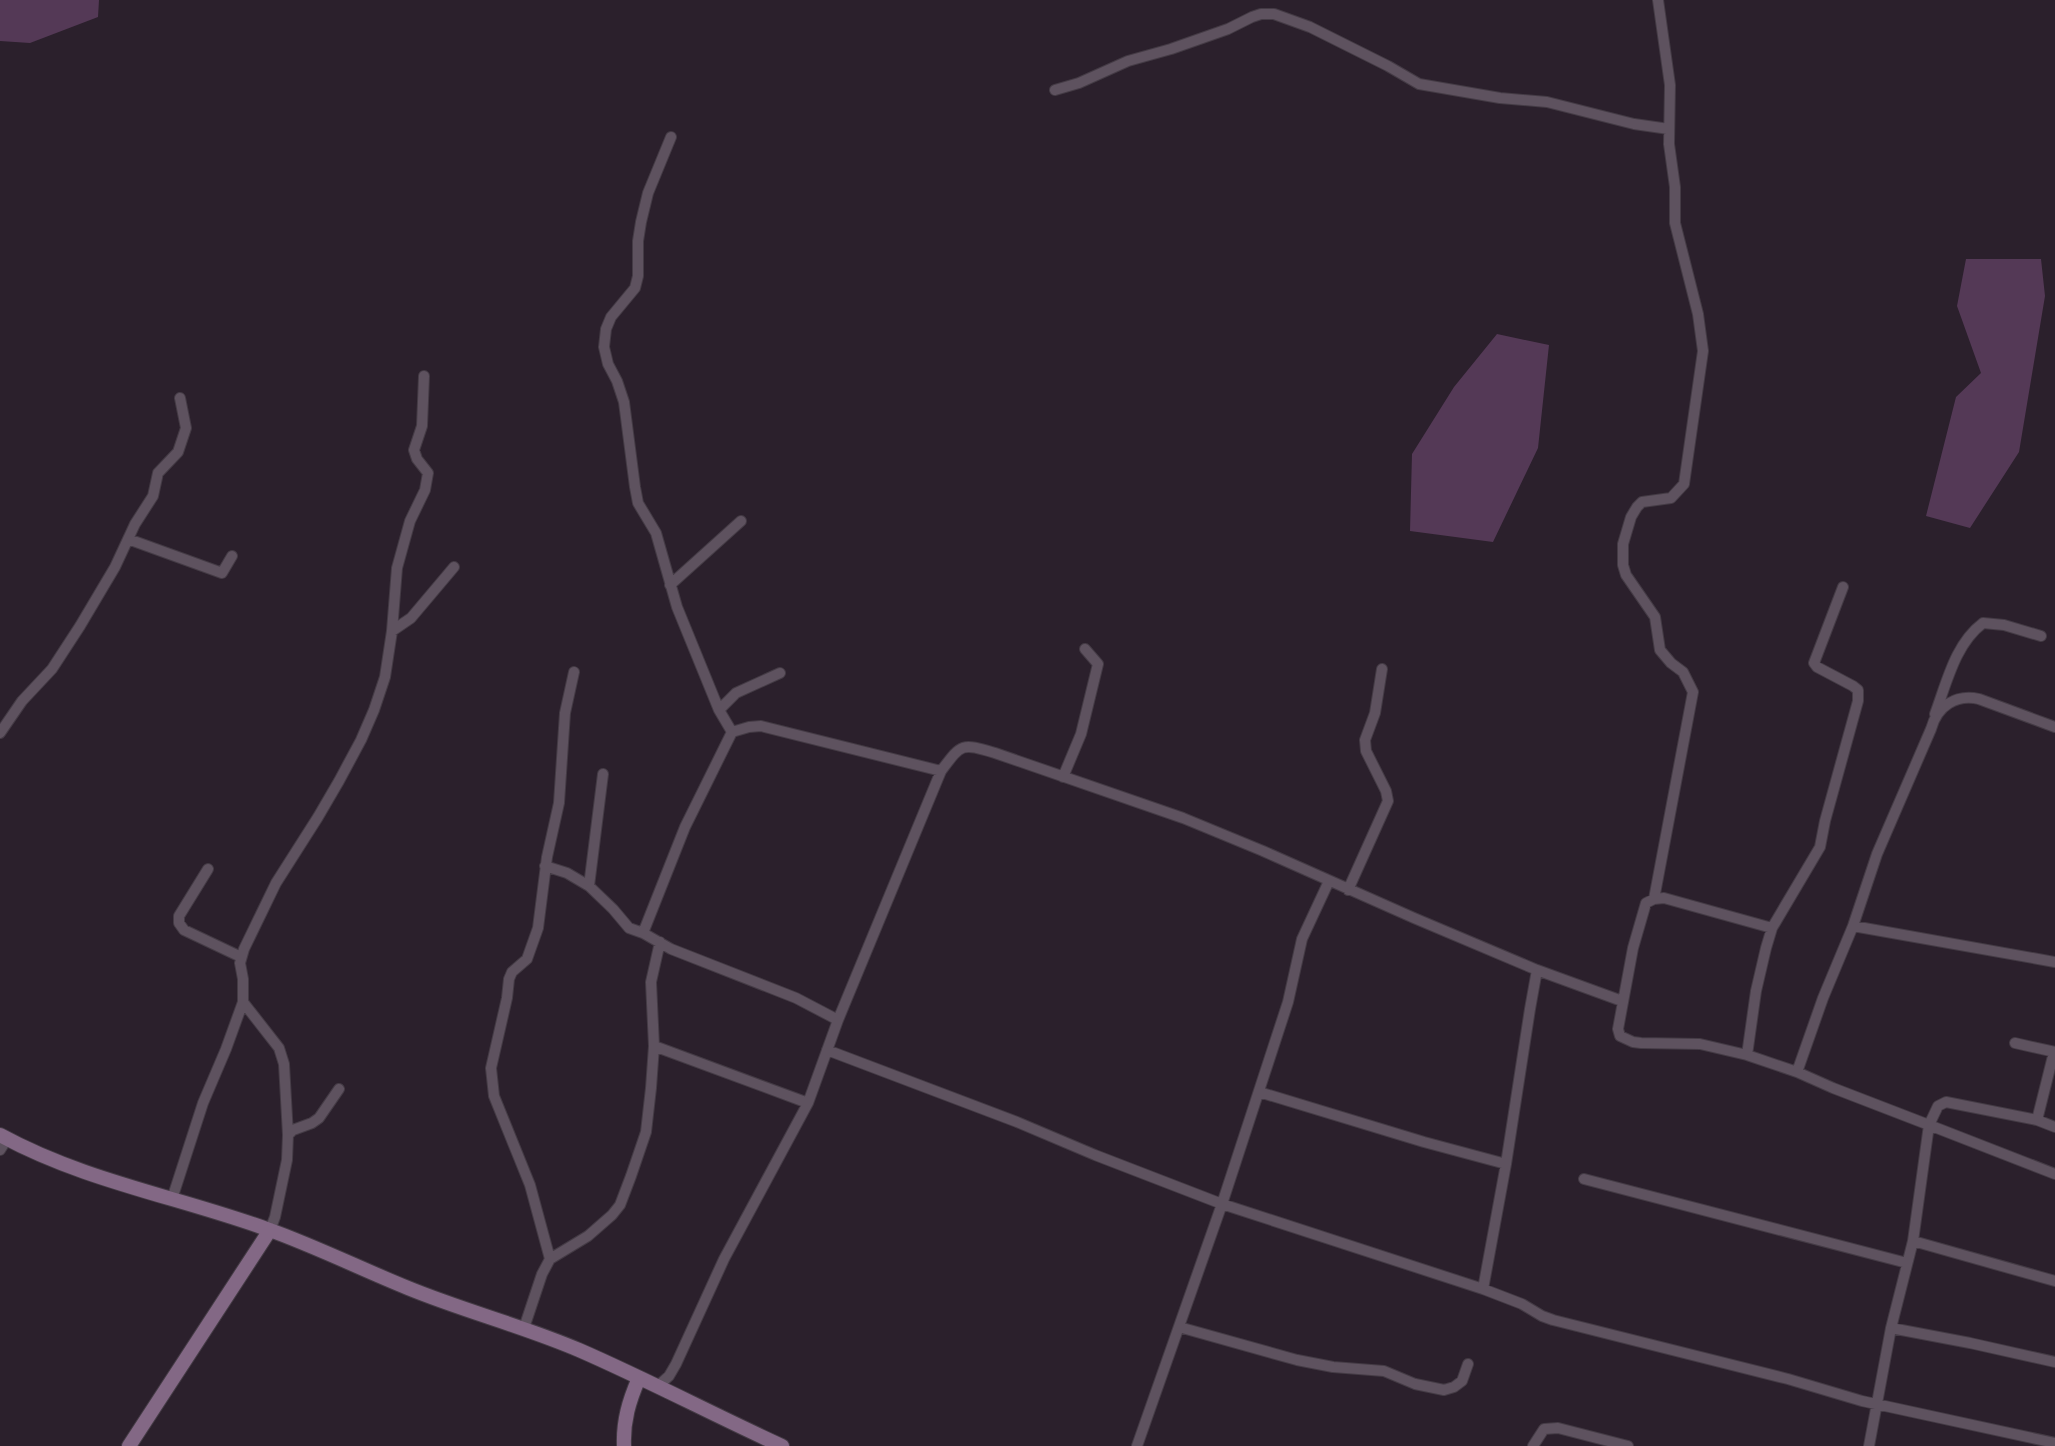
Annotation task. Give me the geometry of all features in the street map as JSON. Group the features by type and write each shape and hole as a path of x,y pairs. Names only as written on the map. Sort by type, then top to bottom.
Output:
{"main road":[{"path":"2,1141 119,1184 270,1230 411,1289 524,1328 658,1386 782,1446"},
{"path":"129,1446 270,1230"},
{"path":"624,1446 624,1424 628,1403 639,1378"}],"street":[{"path":"1654,899 1694,692 1684,672 1660,650 1655,617 1626,575 1623,566 1623,544 1631,517 1642,502 1671,498 1684,484 1704,351 1698,314 1675,223 1675,187 1669,144 1670,85 1658,0"},
{"path":"1055,90 1079,83 1128,61 1171,49 1228,29 1252,17 1261,14 1274,14 1310,27 1388,66 1419,84 1500,98 1547,102 1634,124 1669,129"},
{"path":"671,137 648,193 641,222 638,241 638,276 635,288 611,317 606,329 604,347 608,364 618,381 624,402 634,487 638,503 656,533 670,585 719,710 732,732"},
{"path":"172,1199 203,1103 226,1049 243,1002 241,956 276,883 318,817 361,740 385,677 392,631 397,568 410,521 425,490 428,479 428,473 417,459 414,450 422,426 424,376"},
{"path":"0,733 22,701 57,662 115,567 135,524 153,496 158,473 176,455 182,444 186,428 180,398"},
{"path":"670,585 741,521"},
{"path":"128,539 222,573 232,556"},
{"path":"392,631 411,618 454,567"},
{"path":"1747,1055 1756,991 1772,928 1820,847 1822,831 1858,701 1858,690 1817,667 1814,662 1843,588"},
{"path":"1797,1072 1823,998 1853,926 1877,854 1931,729 1960,650 1983,623 1989,622 2042,636"},
{"path":"1062,777 1081,734 1088,699 1098,672 1098,664 1085,649"},
{"path":"1348,890 1388,801 1386,791 1366,751 1364,740 1375,713 1382,668"},
{"path":"550,1259 530,1185 494,1096 492,1068 509,979 512,972 527,959 538,928 546,866 558,803 565,712 574,672"},
{"path":"719,710 736,694 780,673"},
{"path":"1934,717 1955,700 1967,697 1979,699 2055,727"},
{"path":"643,933 685,827 732,732 749,726 762,726 941,771"},
{"path":"658,1386 669,1376 676,1364 724,1259 808,1103 838,1020 941,771 956,750 963,746 995,753 1183,818 1538,970 1622,1001"},
{"path":"589,886 603,774"},
{"path":"546,866 567,873 589,886 613,909 629,928 643,933 671,949 796,998 838,1020"},
{"path":"208,869 179,916 179,923 184,930 241,956"},
{"path":"1138,1446 1222,1204 1288,1002 1302,939 1329,881"},
{"path":"1772,928 1676,901 1654,899 1646,903 1641,916 1622,1001 1618,1029 1620,1036 1627,1040 1641,1043 1700,1044 1747,1055 1797,1072 1833,1088 2055,1174"},
{"path":"1853,926 2055,962"},
{"path":"524,1328 542,1274 550,1259 604,1224 620,1205 646,1132 654,1046 651,982 660,942"},
{"path":"1483,1289 1538,970"},
{"path":"243,1002 279,1048 284,1064 288,1135 285,1168 275,1217 270,1230"},
{"path":"2015,1043 2054,1052 2037,1120"},
{"path":"654,1046 808,1103"},
{"path":"827,1050 1017,1122 1095,1155 1222,1204 1483,1289 1522,1304 1553,1320 1788,1379 1877,1404 2055,1443"},
{"path":"288,1135 293,1130 312,1123 319,1118 339,1089"},
{"path":"1258,1092 1424,1142 1506,1164"},
{"path":"1869,1446 1891,1328 1913,1241 1929,1125 1938,1106 1946,1102 2037,1120 2055,1127"},
{"path":"1584,1179 1907,1263"},
{"path":"1913,1241 2055,1281"},
{"path":"1179,1327 1297,1360 1333,1367 1384,1371 1415,1384 1444,1390 1454,1387 1462,1381 1468,1364"},
{"path":"1891,1328 2055,1362"},
{"path":"1533,1446 1544,1429 1558,1428 1628,1446"}],"shaded area":[{"path":"0,0 99,0 98,17 30,43 0,41"},
{"path":"1966,259 2041,259 2045,296 2019,452 1970,528 1926,516 1956,397 1981,373 1957,306"},
{"path":"1497,334 1549,345 1538,448 1493,542 1410,531 1412,454 1454,387"}]}
